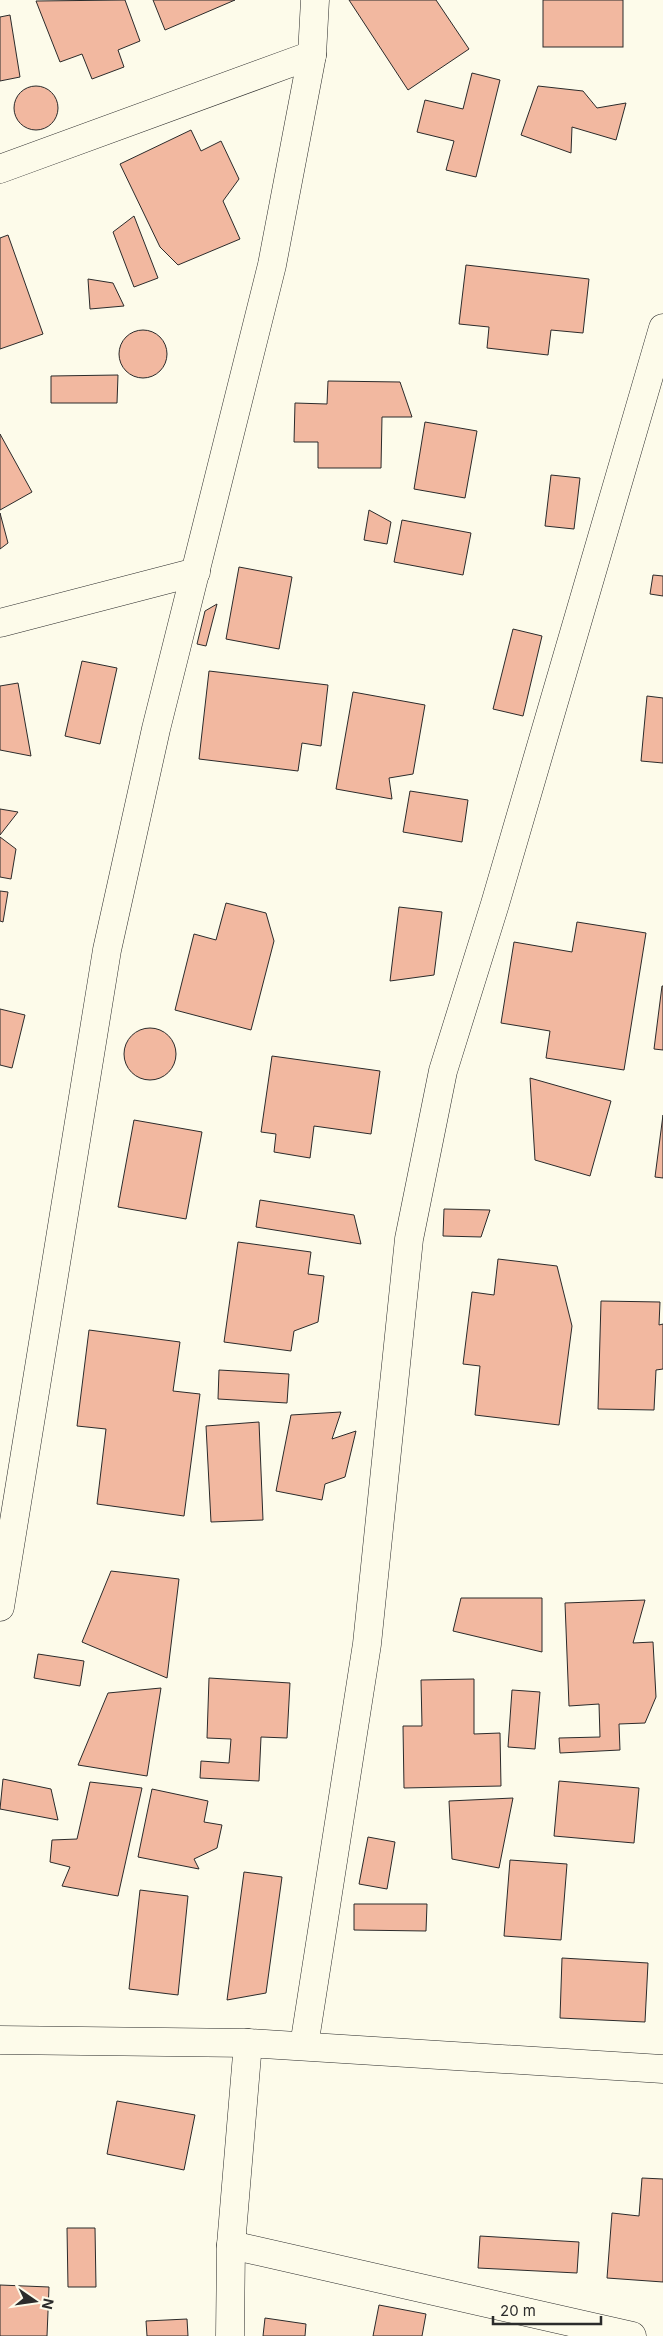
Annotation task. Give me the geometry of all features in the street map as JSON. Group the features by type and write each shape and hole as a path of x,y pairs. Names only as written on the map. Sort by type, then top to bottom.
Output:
{"street":[{"path":"0,1607 107,950 156,729 272,265 312,55 315,0"},
{"path":"0,169 312,55"},
{"path":"304,2046 367,1644 409,1239 441,1080 495,904 663,328"},
{"path":"0,623 196,572"},
{"path":"0,2040 248,2043 663,2069"},
{"path":"230,2336 231,2245 248,2043"},
{"path":"231,2245 632,2336"}],"building":[{"path":"125,0 140,41 118,50 124,67 92,79 82,54 60,62 36,1"},
{"path":"153,0 235,0 165,30"},
{"path":"349,0 436,0 469,49 408,90"},
{"path":"543,0 623,0 623,47 543,47"},
{"path":"10,15 20,77 0,81 0,17"},
{"path":"472,73 500,80 476,177 446,170 454,141 417,132 425,100 463,109"},
{"path":"40,86 52,92 57,99 57,117 52,124 45,129 32,130 24,127 17,120 14,104 17,96 24,89"},
{"path":"538,86 583,91 597,108 626,103 616,140 572,127 571,153 521,135"},
{"path":"191,130 201,151 221,141 239,179 223,201 240,239 178,265 160,247 120,164"},
{"path":"134,216 158,278 134,287 113,232"},
{"path":"8,235 43,334 0,349 0,238"},
{"path":"466,265 589,279 583,333 551,330 548,355 487,348 489,327 459,324"},
{"path":"88,279 113,283 124,306 90,309"},
{"path":"138,330 148,330 160,337 167,349 167,359 160,371 148,378 138,378 130,374 123,367 119,359 119,349 123,341 130,334"},
{"path":"118,375 117,403 51,403 51,376"},
{"path":"328,381 400,382 412,417 382,417 381,468 318,468 318,442 294,442 295,403 327,404"},
{"path":"425,422 477,431 465,498 414,489"},
{"path":"0,434 32,492 0,510"},
{"path":"551,475 580,478 574,529 545,526"},
{"path":"369,510 391,522 387,544 364,540"},
{"path":"0,513 8,543 0,549"},
{"path":"402,520 471,533 463,575 394,562"},
{"path":"239,567 292,577 279,649 226,639"},
{"path":"653,575 663,576 663,596 650,594"},
{"path":"217,604 206,646 197,644 205,611"},
{"path":"513,629 542,636 523,716 493,709"},
{"path":"82,661 117,668 100,744 65,736"},
{"path":"209,671 328,685 321,746 302,743 298,771 199,759"},
{"path":"18,683 31,756 0,750 0,686"},
{"path":"353,692 425,705 413,774 389,778 392,799 336,789"},
{"path":"647,696 663,698 663,763 641,761"},
{"path":"410,791 468,800 462,842 403,832"},
{"path":"0,809 18,812 0,835"},
{"path":"0,837 16,849 11,879 0,877"},
{"path":"0,891 8,892 3,922 0,921"},
{"path":"226,903 266,913 274,941 251,1030 175,1010 194,934 216,940"},
{"path":"399,907 442,912 434,975 390,981"},
{"path":"577,922 646,933 624,1070 546,1058 550,1031 501,1023 514,942 572,952"},
{"path":"663,986 663,1050 654,1049"},
{"path":"0,1009 25,1015 12,1068 0,1065"},
{"path":"145,1028 155,1028 169,1035 176,1049 176,1059 169,1073 155,1080 145,1080 135,1076 128,1069 124,1059 124,1049 128,1039 135,1032"},
{"path":"272,1056 380,1071 371,1134 314,1126 310,1158 274,1152 276,1134 261,1132"},
{"path":"530,1078 611,1101 590,1176 535,1160"},
{"path":"663,1115 663,1178 655,1177"},
{"path":"134,1120 202,1132 186,1219 118,1207"},
{"path":"260,1200 354,1215 361,1244 256,1227"},
{"path":"444,1209 490,1210 481,1237 443,1236"},
{"path":"238,1242 311,1252 308,1274 324,1276 318,1322 294,1331 291,1351 224,1342"},
{"path":"498,1259 557,1266 572,1326 559,1425 475,1415 480,1366 463,1364 472,1292 494,1295"},
{"path":"601,1301 660,1302 659,1325 663,1324 663,1369 656,1370 654,1410 598,1409"},
{"path":"89,1330 180,1342 173,1391 200,1394 184,1516 97,1504 106,1429 77,1426"},
{"path":"219,1370 289,1374 287,1403 218,1399"},
{"path":"341,1412 332,1439 356,1431 345,1477 325,1484 322,1500 276,1491 291,1415"},
{"path":"259,1422 263,1520 211,1522 206,1426"},
{"path":"111,1571 179,1579 167,1678 82,1642"},
{"path":"461,1598 542,1598 542,1652 453,1631"},
{"path":"645,1600 633,1643 653,1642 656,1697 645,1723 619,1724 620,1750 560,1753 559,1738 600,1737 599,1704 569,1706 565,1603"},
{"path":"38,1654 84,1661 80,1686 34,1678"},
{"path":"209,1678 290,1683 287,1738 261,1737 259,1781 200,1778 201,1761 229,1763 231,1739 207,1738"},
{"path":"474,1679 474,1734 500,1733 501,1786 404,1788 403,1726 422,1726 421,1680"},
{"path":"161,1688 147,1776 78,1765 108,1693"},
{"path":"512,1690 540,1692 535,1749 508,1747"},
{"path":"3,1779 51,1789 58,1820 0,1809"},
{"path":"559,1781 639,1788 634,1843 554,1836"},
{"path":"90,1782 142,1788 118,1896 62,1886 70,1867 50,1862 52,1840 77,1839"},
{"path":"152,1789 208,1801 204,1822 222,1825 217,1848 194,1859 199,1869 138,1857"},
{"path":"513,1798 499,1868 452,1859 449,1801"},
{"path":"368,1837 395,1842 387,1889 359,1884"},
{"path":"510,1860 567,1864 561,1940 504,1936"},
{"path":"244,1872 282,1877 266,1993 227,2000"},
{"path":"140,1890 188,1896 178,1995 129,1989"},
{"path":"354,1904 427,1904 426,1931 354,1930"},
{"path":"562,1958 648,1963 645,2022 560,2018"},
{"path":"117,2101 195,2115 184,2170 107,2154"},
{"path":"642,2178 663,2179 663,2282 607,2278 612,2213 639,2216"},
{"path":"67,2228 95,2228 96,2287 68,2287"},
{"path":"480,2236 579,2242 577,2273 478,2268"},
{"path":"0,2285 49,2287 47,2336 0,2336"},
{"path":"379,2305 426,2314 422,2336 373,2336"},
{"path":"265,2318 306,2324 305,2336 263,2336"},
{"path":"187,2319 188,2336 147,2336 146,2321"}]}
